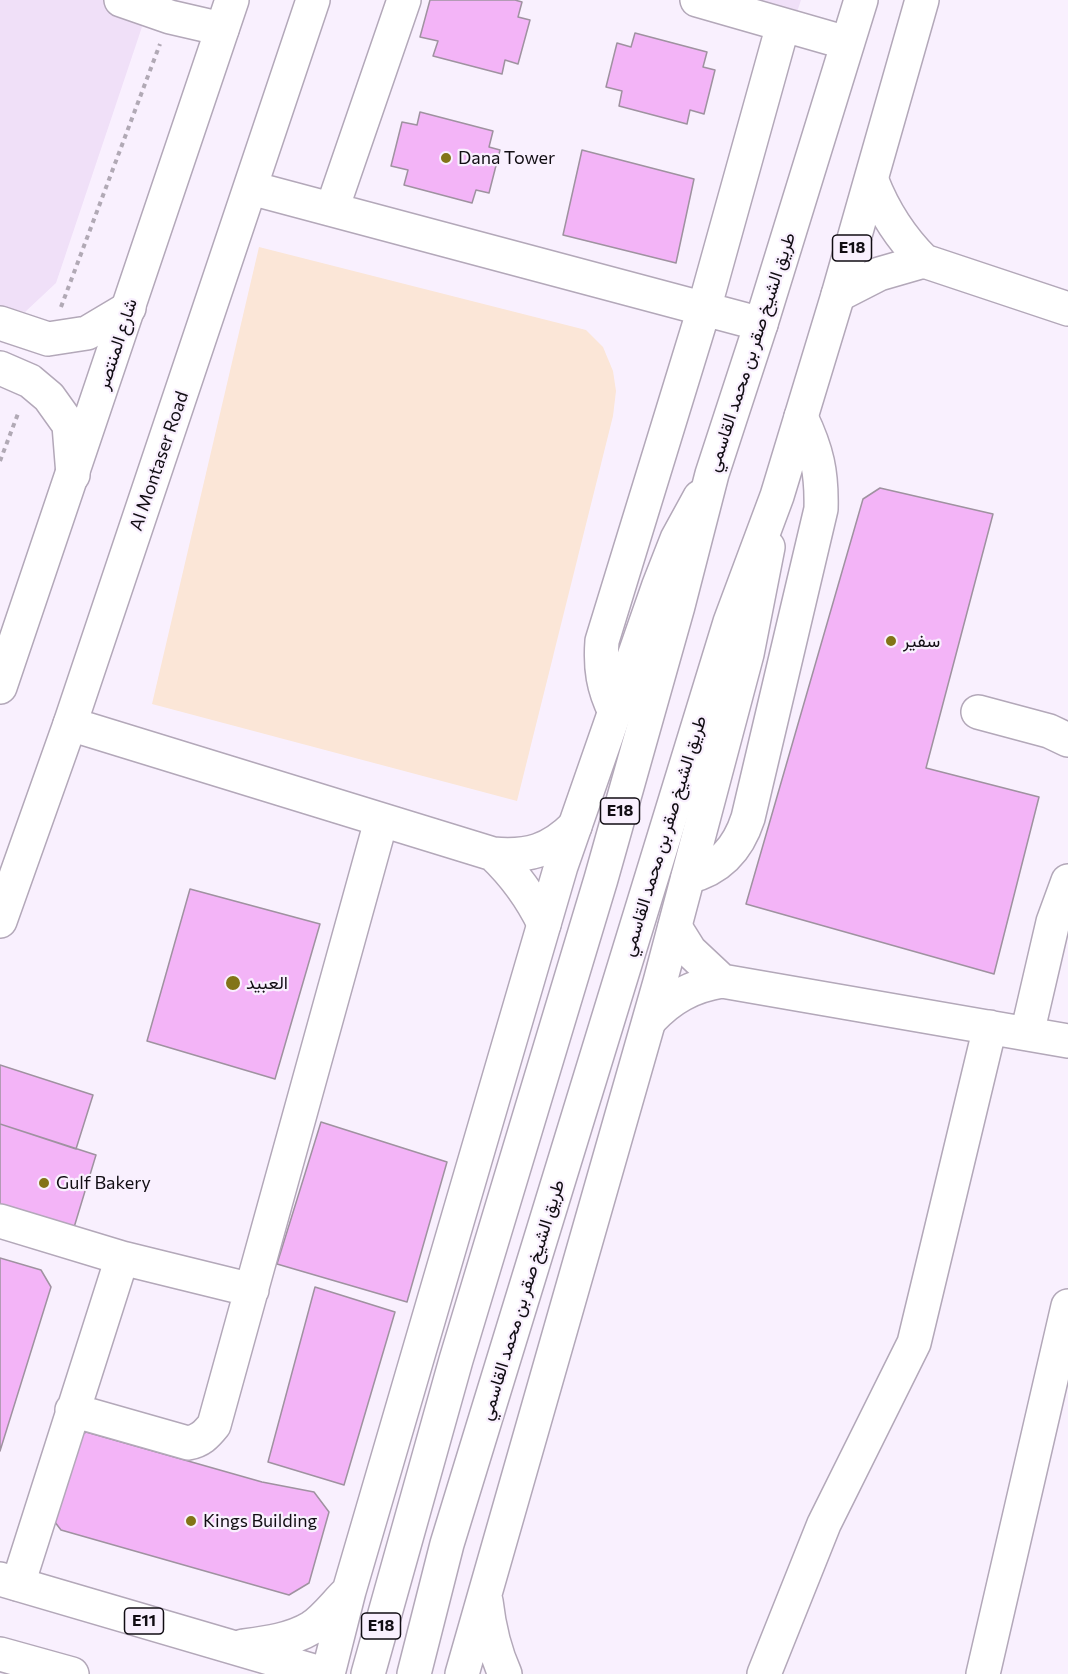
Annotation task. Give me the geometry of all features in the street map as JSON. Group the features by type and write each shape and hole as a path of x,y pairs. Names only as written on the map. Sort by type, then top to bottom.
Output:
{"main road":[{"path":"121,0 170,17 227,14"},
{"name":"Al Montaser Road","path":"0,921 70,724 313,0"},
{"path":"333,209 404,0"},
{"name":"طريق الشيخ صقر بن محمد القاسمي","path":"368,1674 456,1360 602,879 712,474 861,0"},
{"name":"طريق الشيخ صقر بن محمد القاسمي","path":"414,1674 447,1544 730,622 777,496 872,181 922,0"},
{"path":"704,1 847,44"},
{"name":"شارع المنتصر","path":"0,687 227,14"},
{"path":"615,712 602,678 602,641 704,309 783,25"},
{"path":"872,181 892,224 924,261 1068,309"},
{"path":"251,188 761,324"},
{"path":"838,295 879,274 924,261"},
{"path":"0,323 39,336 87,333 129,308"},
{"path":"39,336 12,373 49,397 69,425 73,475"},
{"path":"688,877 703,873 727,857 737,845 748,818 821,509 822,485 819,461 812,439 801,417"},
{"path":"326,1674 544,924 575,826 677,539 712,474"},
{"path":"462,1674 484,1590 675,927 747,654 777,496"},
{"path":"978,712 1049,730 1068,740"},
{"path":"70,724 494,854 523,855 538,851 552,845 575,826"},
{"path":"72,1410 188,1443 197,1441 206,1435 214,1425 381,821"},
{"path":"494,854 517,879 544,924"},
{"path":"1027,1034 1053,922 1068,881"},
{"path":"675,927 690,951 722,981"},
{"path":"650,1020 661,1008 689,989 722,981 1068,1041"},
{"path":"764,1674 824,1524 914,1343 990,1027"},
{"path":"0,1221 122,1258 252,1290"},
{"path":"9,1582 72,1410 122,1258"},
{"path":"983,1674 1068,1306"},
{"name":"E11","path":"9,1582 326,1674"},
{"path":"484,1590 488,1623 496,1653 505,1674"},
{"path":"233,1647 268,1643 291,1637 313,1627 349,1591"},
{"path":"0,1654 72,1674"}],"path":[{"path":"39,336 170,17"},
{"path":"0,461 12,373"}],"shaded area":[{"path":"0,0 151,0 56,283 25,312 0,306"},
{"path":"734,0 801,0 794,21"},
{"path":"259,247 586,330 603,347 613,371 616,391 613,416 517,801 152,704"}],"building":[{"path":"430,0 515,0 522,2 518,17 530,20 518,64 505,60 502,74 433,56 438,41 420,37"},
{"path":"635,33 707,52 703,67 715,70 704,114 690,110 687,124 619,106 622,91 606,87 617,43 631,47"},
{"name":"Dana Tower","path":"420,112 493,131 489,147 500,150 489,193 476,190 472,203 404,185 408,170 391,166 402,122 417,125"},
{"path":"582,150 694,179 676,263 563,235"},
{"name":"سفير","path":"880,488 993,514 926,768 1039,797 994,974 746,904 863,499"},
{"name":"العبيد","path":"190,889 320,924 275,1079 147,1041"},
{"path":"0,1065 93,1095 76,1149 0,1124"},
{"path":"321,1122 447,1162 407,1302 277,1264"},
{"name":"Gulf Bakery","path":"0,1124 96,1155 72,1234 0,1210"},
{"path":"0,1258 41,1270 51,1287 0,1451"},
{"path":"315,1287 395,1312 344,1485 268,1462"},
{"name":"Kings Building","path":"86,1432 262,1482 314,1492 329,1512 309,1583 289,1595 61,1530 48,1513 64,1446"}],"place":[{"name":"Dana Tower","path":"446,158"},
{"name":"سفير","path":"891,641"},
{"name":"العبيد","path":"233,983"},
{"name":"Gulf Bakery","path":"44,1183"},
{"name":"Kings Building","path":"191,1521"}]}
